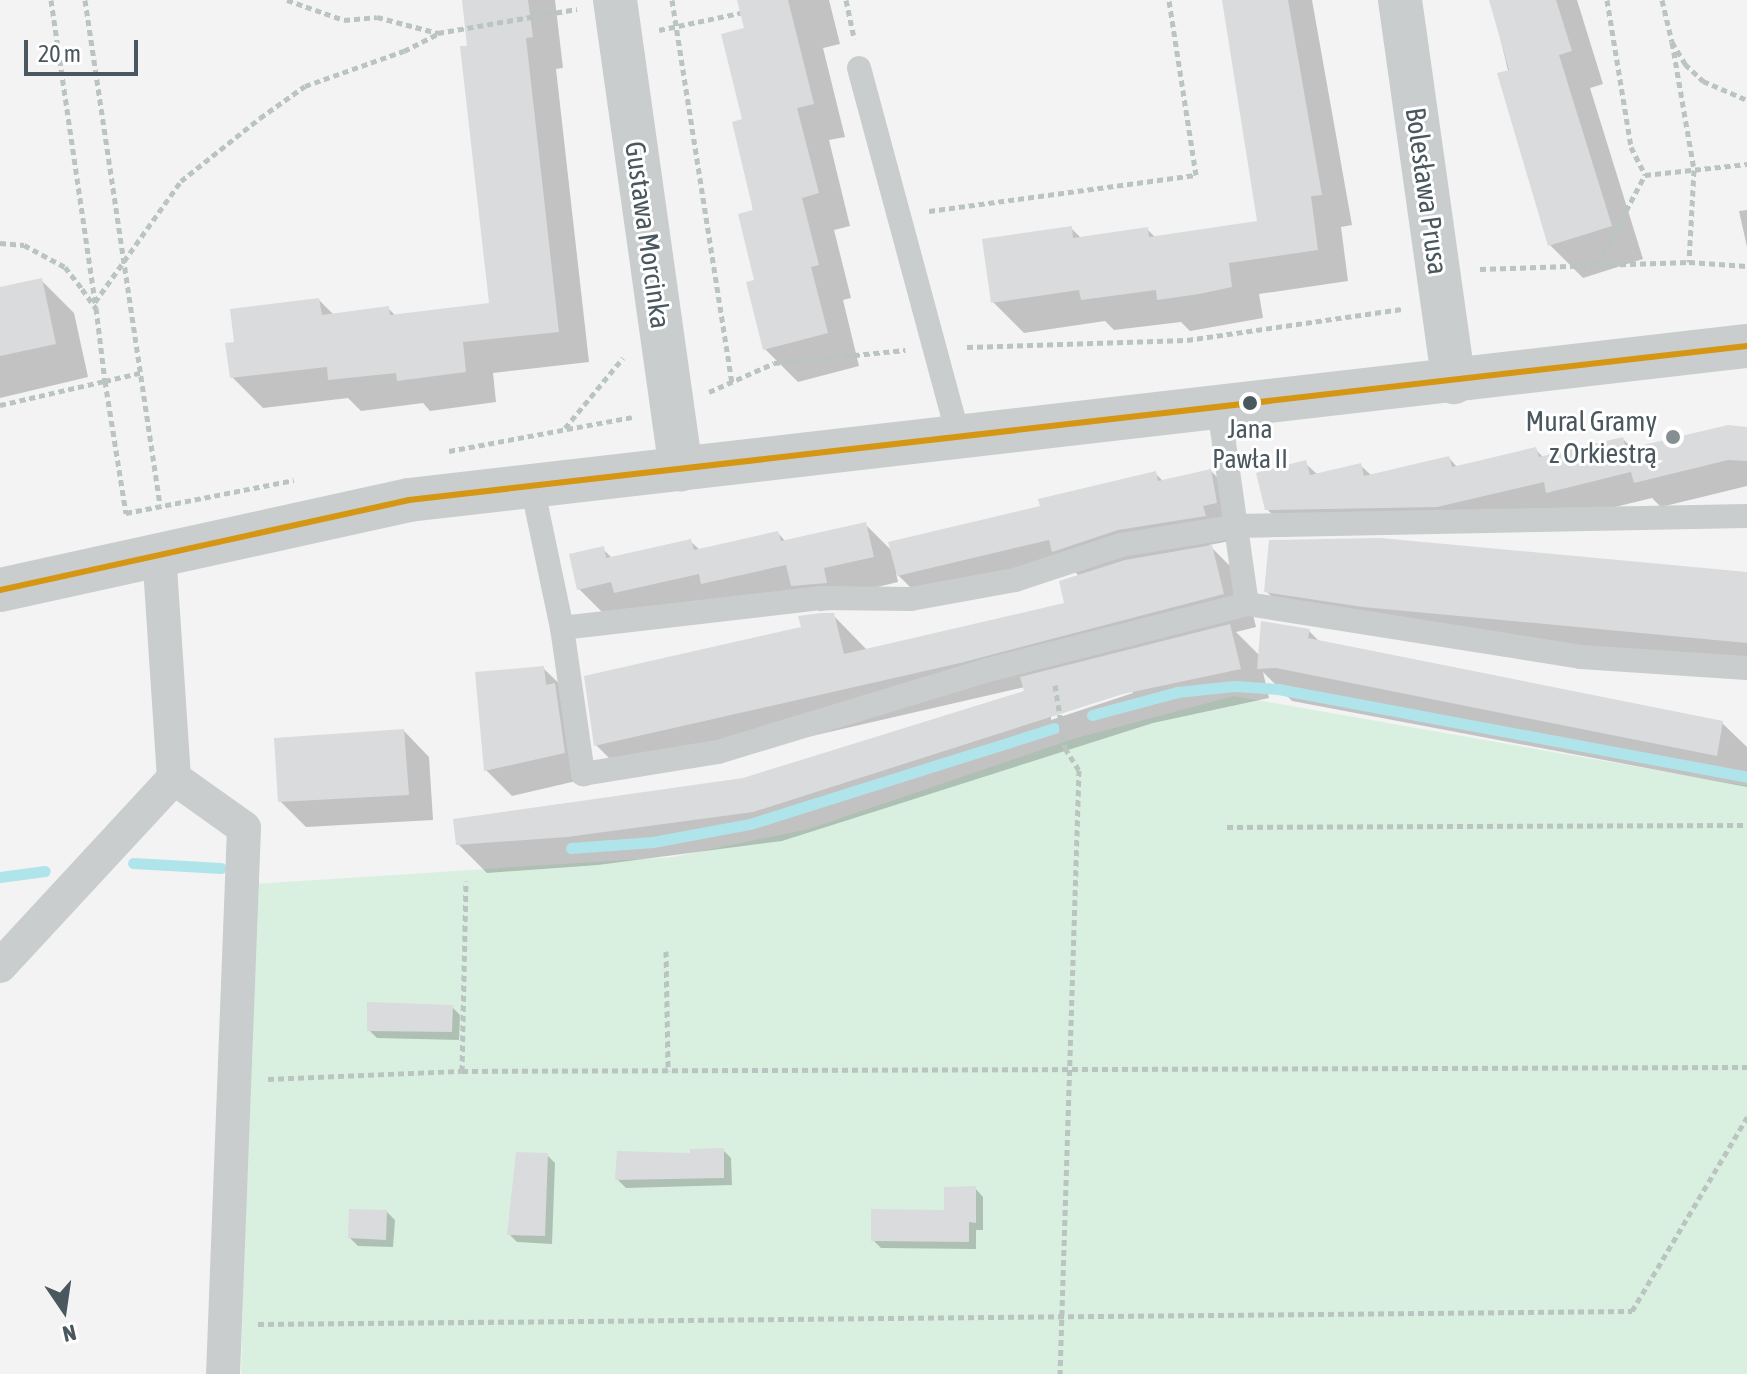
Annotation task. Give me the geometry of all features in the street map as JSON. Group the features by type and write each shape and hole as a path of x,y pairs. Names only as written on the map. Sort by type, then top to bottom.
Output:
{"street":[{"name":"Bolesława Prusa","path":"1400,0 1454,382"},
{"name":"Gustawa Morcinka","path":"605,20 681,469"},
{"path":"0,590 409,500 1747,346"},
{"path":"0,966 174,778 159,555"},
{"path":"174,778 244,828 223,1374"}],"lane":[{"path":"859,68 959,438"},
{"path":"1219,408 1247,604"},
{"path":"532,486 562,628 583,774 718,752 1050,656 1247,604 1581,657 1747,668"},
{"path":"562,628 820,598 911,599 1015,580 1121,545 1238,526 1747,516"}],"path":[{"path":"51,0 105,381 140,373"},
{"path":"85,0 160,505"},
{"path":"287,0 344,20 377,17 438,33"},
{"path":"672,0 732,382"},
{"path":"846,0 859,68"},
{"path":"900,215 1196,175 1169,0"},
{"path":"1607,0 1631,147 1645,175"},
{"path":"1662,0 1694,170 1689,262"},
{"path":"95,305 181,181 305,86 404,51 438,33 577,9 605,20 676,28 740,13"},
{"path":"1672,42 1703,81 1747,100"},
{"path":"1645,175 1747,164"},
{"path":"1598,265 1645,175"},
{"path":"0,243 24,245 65,267 95,305"},
{"path":"1475,269 1689,262 1747,266"},
{"path":"564,429 627,354"},
{"path":"1050,656 1065,748 1079,770 1072,1070 1060,1374"},
{"path":"1227,827 1747,825"},
{"path":"462,1071 466,881"},
{"path":"666,951 668,1071"},
{"path":"233,1081 462,1071 1747,1067"},
{"path":"225,1325 1632,1311 1747,1118"}],"green space":[{"path":"1234,696 1747,786 1747,1374 241,1374 253,884 673,857 809,829 1073,739"}],"building":[{"path":"462,0 528,0 533,37 526,38 559,332 463,342 466,372 397,381 396,373 328,380 327,367 230,378 225,343 234,342 230,309 319,298 322,315 389,306 390,315 489,303 460,46 467,46"},
{"path":"737,0 788,0 814,104 797,108 819,193 802,198 819,265 811,267 828,333 763,350 746,282 754,280 738,214 753,210 732,122 742,119 721,34 744,28"},
{"path":"1222,0 1288,0 1322,195 1311,196 1318,250 1229,263 1232,287 1199,294 1157,300 1156,290 1081,300 1079,290 991,303 982,239 1072,226 1073,238 1148,227 1149,237 1257,221"},
{"path":"1489,0 1556,0 1572,51 1559,55 1612,226 1548,246 1497,73 1509,70"},
{"path":"42,278 56,344 0,356 0,287"},
{"path":"1728,425 1747,427 1747,461 1728,460 1634,483 1631,472 1546,493 1544,482 1437,507 1265,510 1256,473 1306,460 1310,475 1361,463 1364,476 1449,456 1452,467 1536,447 1539,457 1623,437 1626,449"},
{"path":"1211,469 1217,503 1203,506 1206,516 1118,530 1052,552 1049,540 897,576 888,542 1040,506 1038,499 1156,471 1158,481"},
{"path":"866,522 874,557 824,568 827,583 791,586 786,565 701,584 699,574 614,593 611,582 577,590 569,554 604,546 606,558 691,539 694,550 778,531 781,541"},
{"path":"1380,538 1747,572 1747,643 1363,607 1264,592 1269,540"},
{"path":"1212,545 1224,594 960,663 594,746 584,676 801,627 798,616 821,613 834,613 844,654 1064,603 1059,581 1125,560"},
{"path":"1261,621 1310,629 1308,638 1723,721 1717,756 1276,668 1257,669"},
{"path":"1230,624 1241,669 1123,694 753,812 567,837 456,845 453,819 743,778 1024,691 1020,677"},
{"path":"544,666 546,685 555,683 565,753 484,771 475,672"},
{"path":"404,729 409,795 278,802 274,738"},
{"path":"367,1002 453,1005 452,1032 367,1031"},
{"path":"724,1148 724,1178 615,1180 617,1151 690,1153 690,1149"},
{"path":"516,1152 548,1153 545,1236 507,1235"},
{"path":"976,1186 976,1223 969,1222 969,1242 871,1241 871,1209 944,1210 944,1187"},
{"path":"349,1209 387,1210 386,1240 348,1238"}],"waterway":[{"path":"1092,715 1177,692 1235,686 1278,689 1747,777"},
{"path":"571,848 653,842 750,824 1054,728"},
{"path":"133,863 221,868"},
{"path":"0,877 45,871"}],"transit line":[{"path":"0,590 409,500 1747,346"}],"place":[{"name":"Jana Pawła II","path":"1250,403"},
{"name":"Mural Gramy z Orkiestrą","path":"1673,437"}]}
